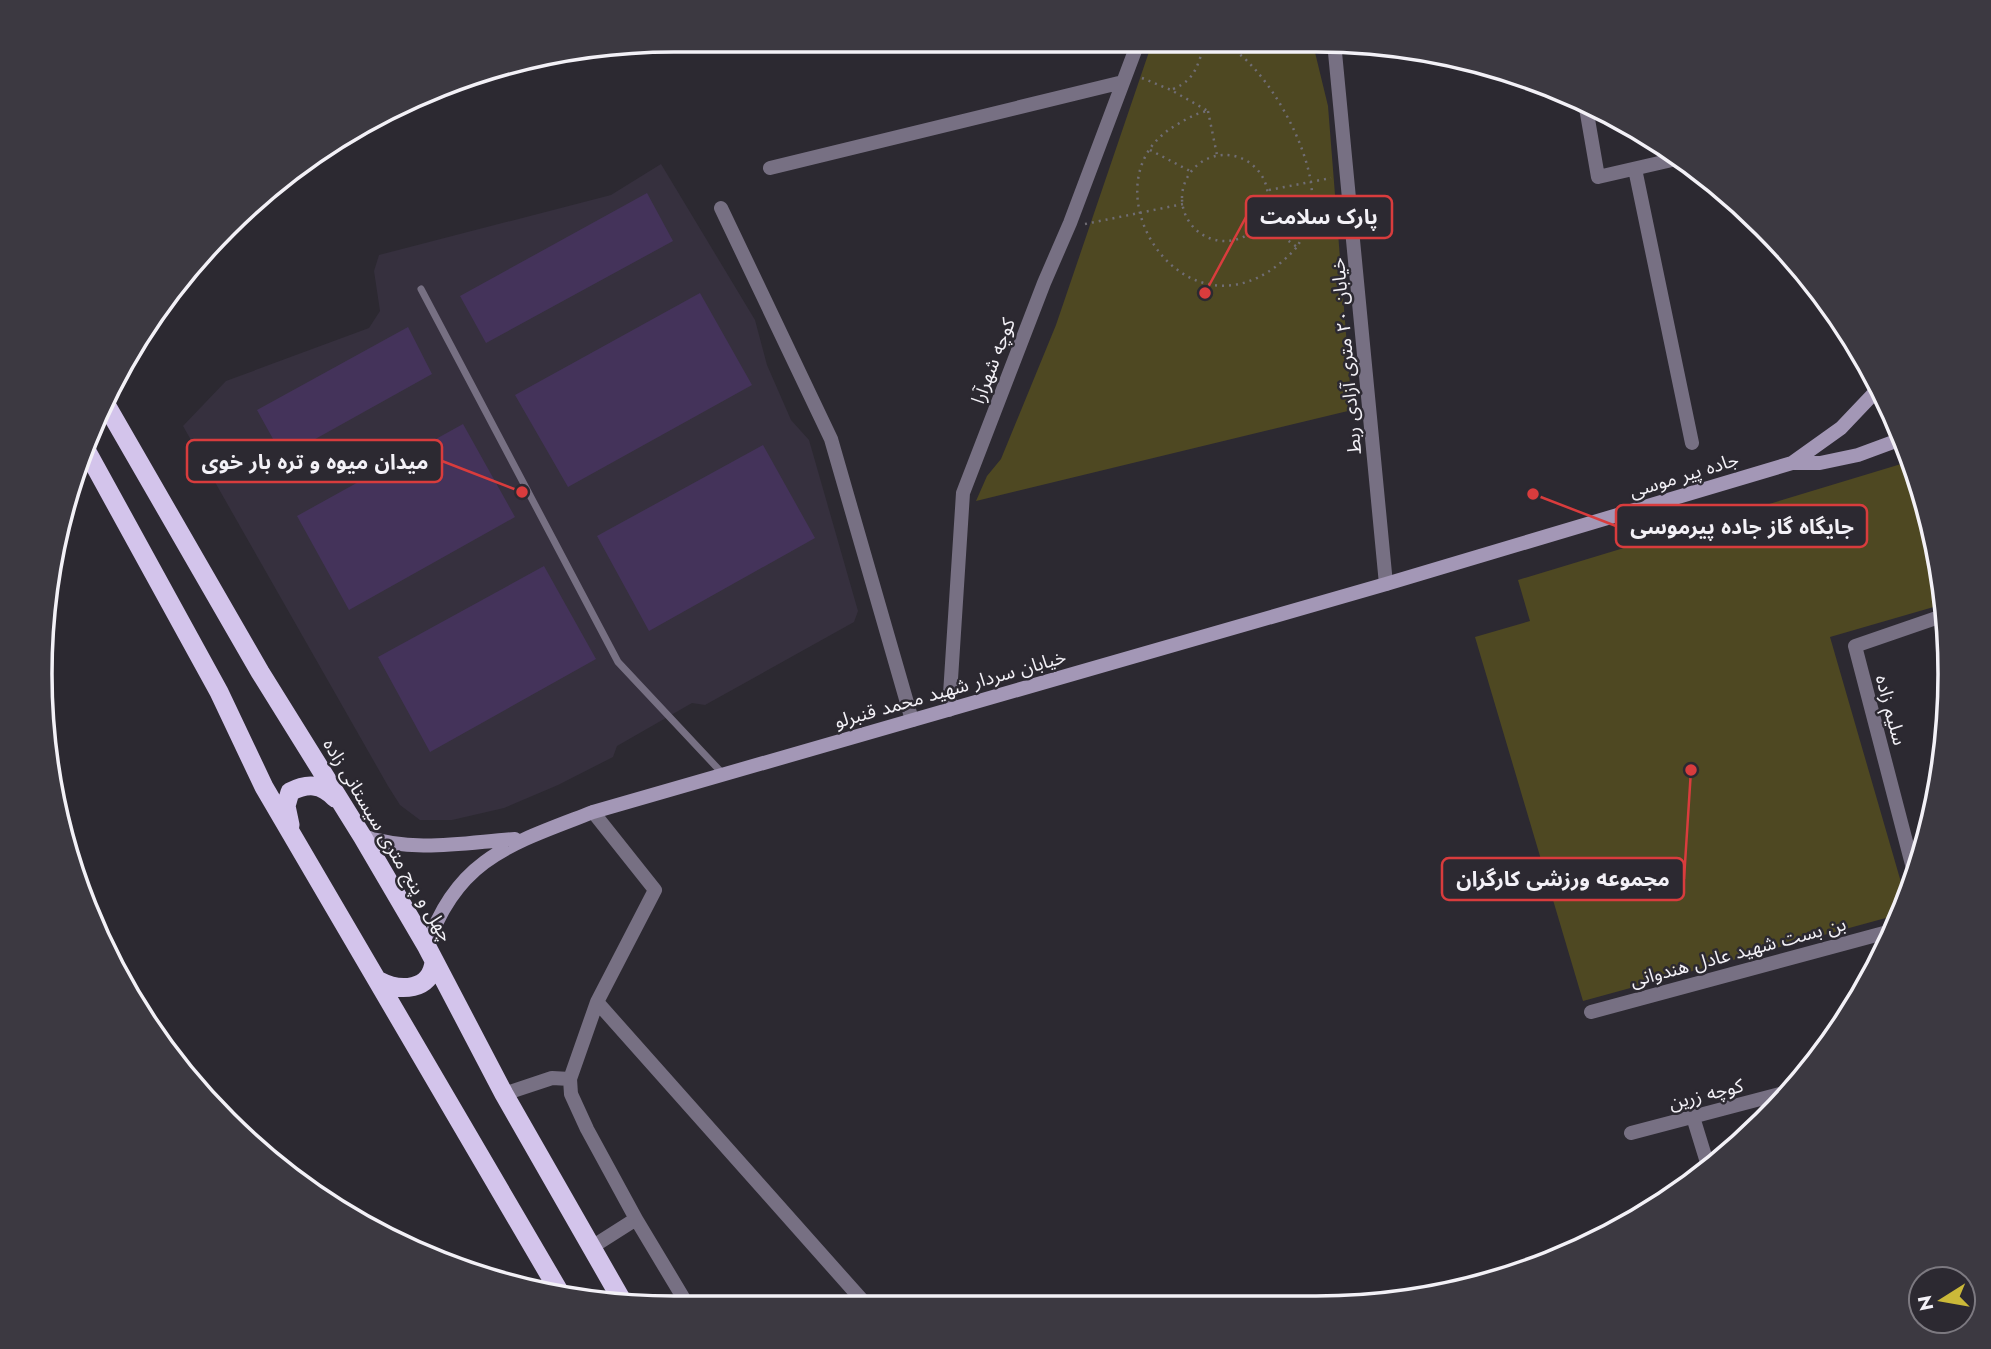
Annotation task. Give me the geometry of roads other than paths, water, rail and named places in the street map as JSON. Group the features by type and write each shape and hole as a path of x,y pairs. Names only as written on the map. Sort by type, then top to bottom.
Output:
{"highway":[{"name":"چهل و پنج متری سیستانی زاده","path":"111,411 260,672 362,836 430,955 504,1094 618,1293"},
{"path":"91,460 219,692 264,787 557,1286"},
{"path":"294,837 286,806 290,792 304,785 316,785 328,789 341,803"},
{"path":"379,981 402,989 424,981 433,972 430,955"}],"main road":[{"path":"1792,463 1841,428 1872,395"},
{"path":"1792,463 1820,463 1858,455 1893,442"},
{"name":"جاده پیر موسی","path":"1386,584 1792,463"},
{"name":"خیابان سردار شهید محمد قنبرلو","path":"527,838 593,812 1386,584"},
{"path":"362,836 398,845 429,848 527,838"},
{"path":"430,955 438,918 458,886 480,863 527,838"}],"street":[{"name":"کوچه شهرآرا","path":"949,710 962,493 1068,228 1134,52"},
{"name":"خیابان ۲۰ متری آزادی ربط","path":"1335,53 1386,584"},
{"path":"770,168 1125,77"},
{"path":"1587,115 1598,177 1668,161"},
{"path":"1635,169 1692,443"},
{"path":"721,208 831,439 912,720"},
{"name":"سلیم زاده","path":"1910,857 1855,646 1935,618"},
{"path":"593,812 654,890 597,1002 570,1079 571,1094 636,1219 682,1296"},
{"name":"بن بست شهید عادل هندوانی","path":"1591,1012 1882,934"},
{"path":"597,1002 858,1296"},
{"path":"504,1094 552,1078 570,1079"},
{"name":"کوچه زرین","path":"1631,1133 1774,1096"},
{"path":"1693,1117 1706,1159"},
{"path":"592,1247 636,1219"}],"lane":[{"path":"421,289 618,662 724,775"}],"place":[{"name":"پارک سلامت","path":"1205,293"},
{"name":"میدان میوه و تره بار خوی","path":"522,492"},
{"name":"جایگاه گاز جاده پیرموسی","path":"1533,494"},
{"name":"مجموعه ورزشی کارگران","path":"1691,770"}]}
